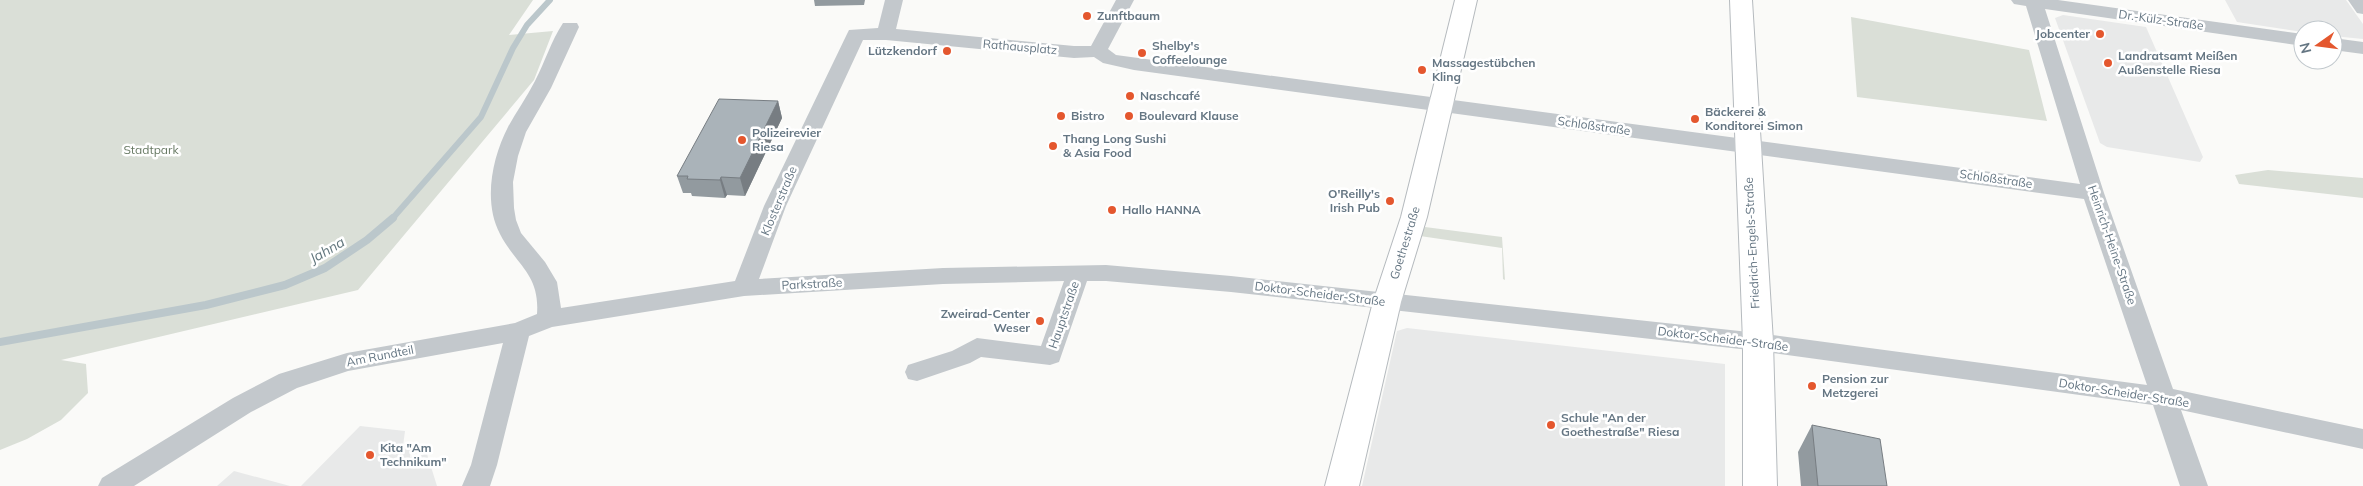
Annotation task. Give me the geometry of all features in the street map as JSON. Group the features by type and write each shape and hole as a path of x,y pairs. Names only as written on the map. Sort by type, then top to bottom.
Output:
{"main road":[{"name":"Goethestraße","path":"1342,486 1387,302 1414,217 1466,0"},
{"name":"Friedrich-Engels-Straße","path":"1741,0 1746,146 1758,342 1760,486"}],"street":[{"path":"886,34 894,0"},
{"path":"1098,51 1125,0"},
{"path":"2357,0 2363,9"},
{"name":"Dr.-Külz-Straße","path":"2029,1 2293,39"},
{"name":"Heinrich-Heine-Straße","path":"2029,1 2194,486"},
{"path":"549,319 549,290 509,229 503,211 503,182 508,151 516,132 537,97 570,27"},
{"name":"Rathausplatz","path":"856,34 886,34 1074,52 1098,51"},
{"name":"Klosterstraße","path":"744,288 775,206 856,34"},
{"path":"2343,45 2363,48"},
{"name":"Schloßstraße","path":"1098,51 1110,59 1134,64 2093,193"},
{"name":"Doktor-Scheider-Straße","path":"1078,274 1106,273 1231,284 1758,342 2164,397 2363,439"},
{"name":"Parkstraße","path":"518,331 549,319 744,288 943,276 1078,274"},
{"name":"Hauptstraße","path":"917,372 961,357 976,347 1050,356 1078,274"},
{"path":"476,486 484,465 518,331"},
{"name":"Am Rundteil","path":"112,486 242,406 288,381 346,362 518,331"}],"shaded area":[{"path":"2225,0 2346,0 2363,24 2363,39 2343,37 2343,20 2293,20 2293,30 2237,22"},
{"path":"2063,15 2146,27 2203,157 2200,162 2107,147 2100,143 2055,18"},
{"name":"Schule \"An der Goethestraße\" Riesa","path":"1407,328 1725,364 1725,486 1362,486 1397,331"},
{"name":"Kita \"Am Technikum\"","path":"360,426 405,431 403,446 412,444 410,457 427,454 437,486 301,486"},
{"path":"234,471 290,486 217,486"}],"green space":[{"name":"Stadtpark","path":"0,0 533,0 509,35 553,31 534,80 358,290 61,360 86,364 88,393 61,420 27,439 0,450"},
{"path":"1851,17 2029,50 2047,121 1857,97"},
{"path":"2268,170 2363,178 2363,198 2239,184 2235,175"},
{"path":"1425,227 1502,237 1505,280 1503,279 1502,248 1420,236"}],"building":[{"name":"Polizeirevier Riesa","path":"719,99 778,101 740,178 721,177 720,180 687,179 688,176 677,176"},
{"path":"1812,425 1880,439 1887,486 1818,486"}],"waterway":[{"name":"Jahna","path":"393,218 481,117 513,48 527,25 550,0"},
{"name":"Jahna","path":"0,342 206,305 285,285 325,268 367,240 393,218"}],"place":[{"name":"Zunftbaum","path":"1087,16"},
{"name":"Jobcenter","path":"2100,34"},
{"name":"Lützkendorf","path":"947,51"},
{"name":"Shelby's Coffeelounge","path":"1142,53"},
{"name":"Landratsamt Meißen Außenstelle Riesa","path":"2108,63"},
{"name":"Massagestübchen Kling","path":"1422,70"},
{"name":"Naschcafé","path":"1130,96"},
{"name":"Bistro","path":"1061,116"},
{"name":"Boulevard Klause","path":"1129,116"},
{"name":"Bäckerei & Konditorei Simon","path":"1695,119"},
{"name":"Polizeirevier Riesa","path":"742,140"},
{"name":"Thang Long Sushi & Asia Food","path":"1053,146"},
{"name":"O'Reilly's Irish Pub","path":"1390,201"},
{"name":"Hallo HANNA","path":"1112,210"},
{"name":"Zweirad-Center Weser","path":"1040,321"},
{"name":"Pension zur Metzgerei","path":"1812,386"},
{"name":"Schule \"An der Goethestraße\" Riesa","path":"1551,425"},
{"name":"Kita \"Am Technikum\"","path":"370,455"}]}
